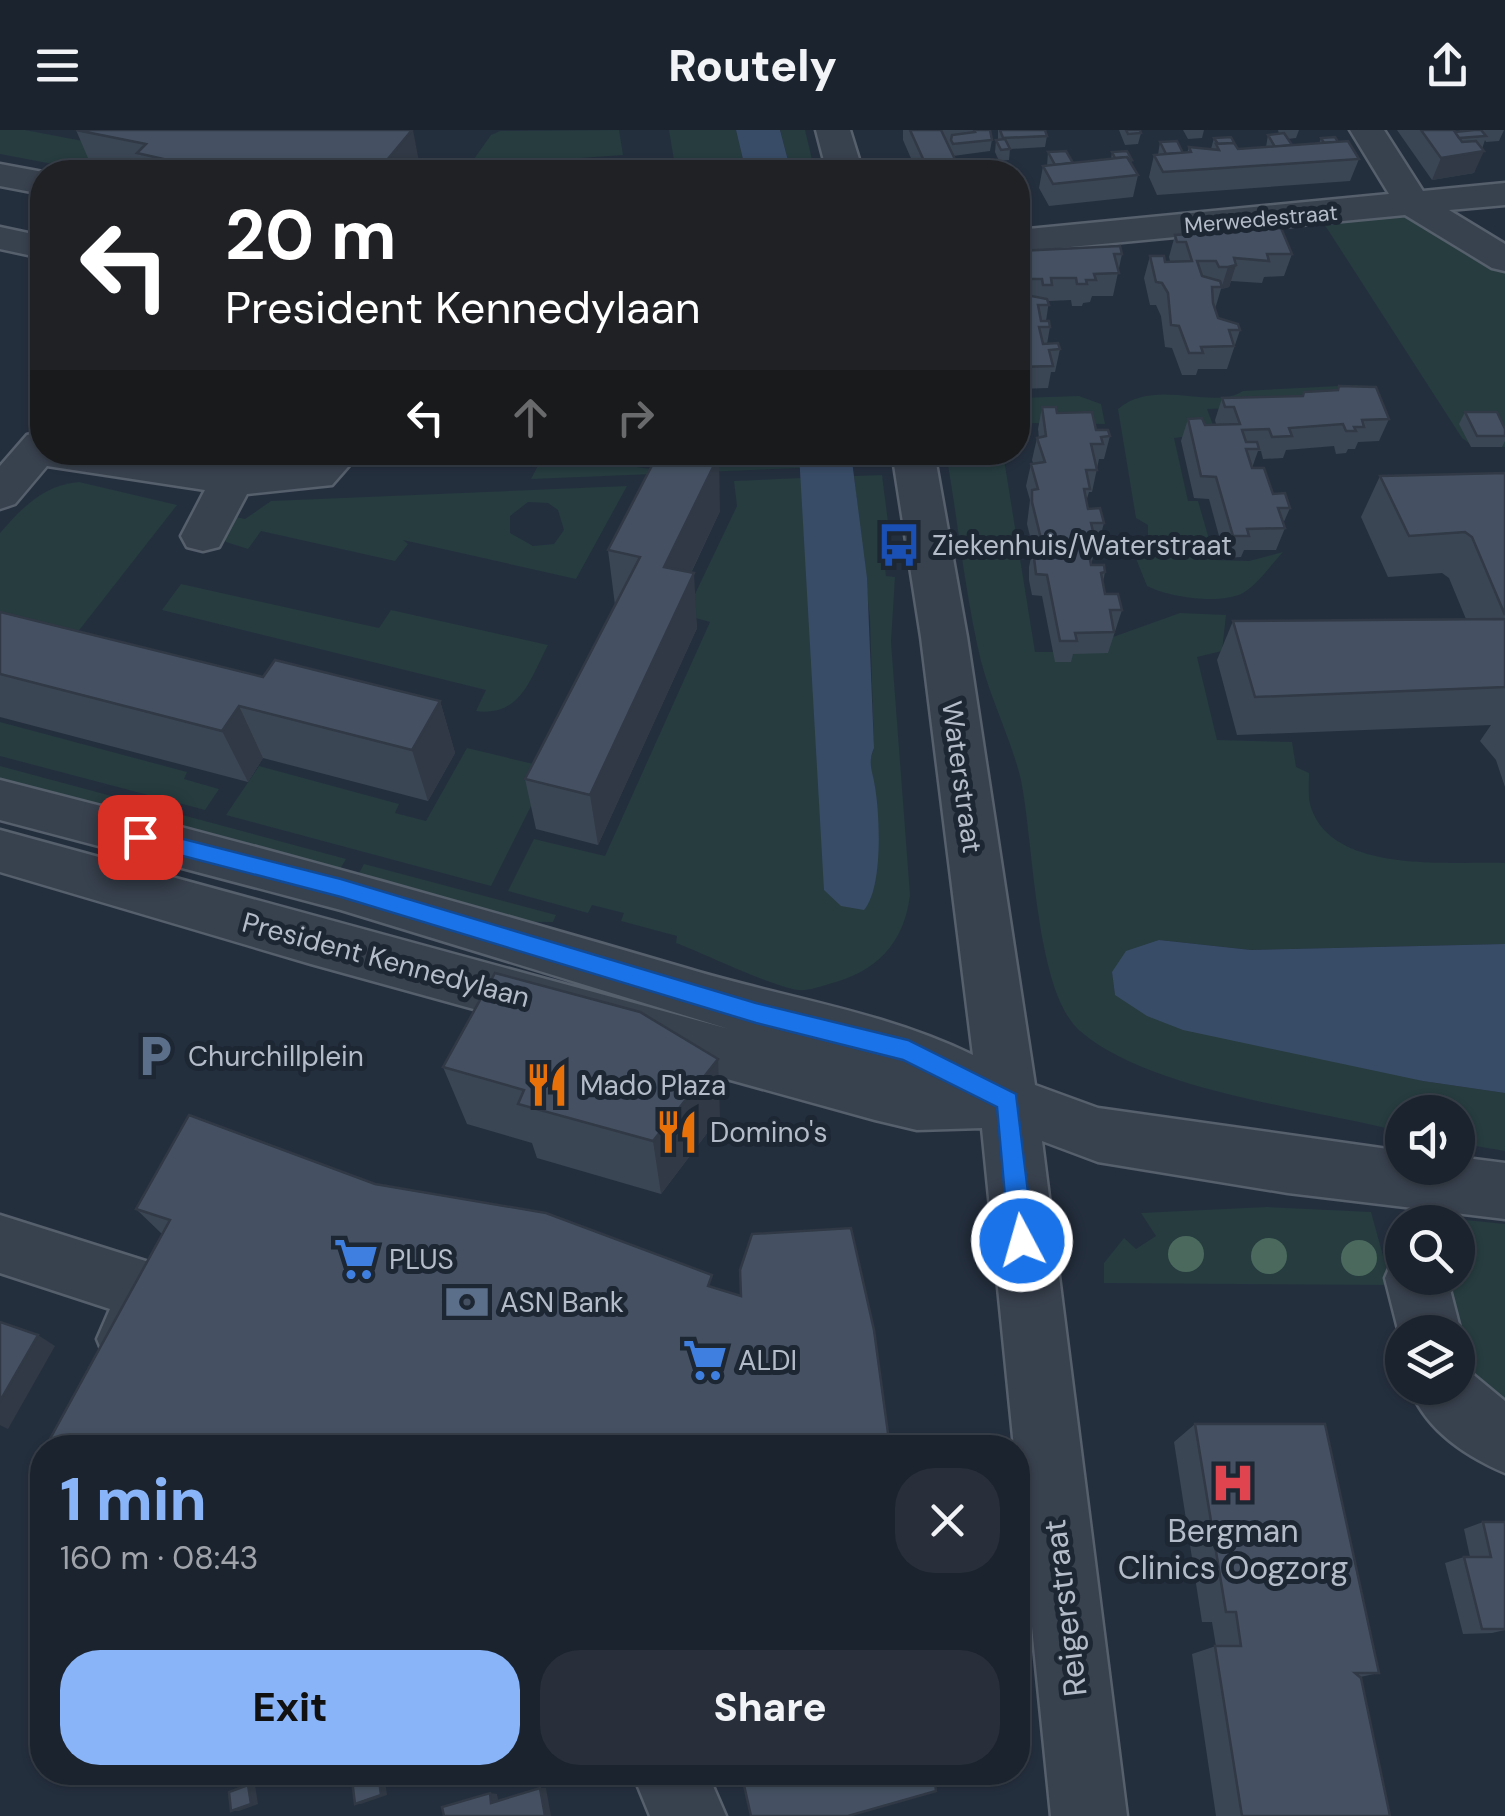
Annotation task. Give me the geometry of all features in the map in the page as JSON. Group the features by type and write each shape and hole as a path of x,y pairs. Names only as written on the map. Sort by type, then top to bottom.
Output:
{"street":[{"path":"833,130 842,160"},
{"path":"1367,130 1413,204 1505,260"},
{"path":"0,175 30,181"},
{"name":"Merwedestraat","path":"1030,240 1505,194"},
{"path":"0,238 30,244"},
{"path":"0,494 30,453"},
{"path":"139,465 232,480 317,475 327,465"},
{"name":"Waterstraat","path":"915,465 944,637 1008,1101"},
{"path":"203,536 232,480"},
{"name":"President Kennedylaan","path":"0,800 316,884 756,1013 908,1050 1008,1101 1098,1135 1398,1200 1505,1191"},
{"name":"President Kennedylaan","path":"0,851 917,1104 1008,1101"},
{"path":"116,884 160,872 271,901 316,884"},
{"name":"Reigerstraat","path":"1008,1101 1089,1816"},
{"path":"0,1244 152,1292 124,1349"},
{"path":"1459,1405 1505,1440"},
{"path":"675,1785 688,1816"}],"green space":[{"path":"0,130 25,130 109,146 101,160 32,160 0,154"},
{"path":"619,130 623,155 473,160 491,135 500,131"},
{"path":"669,130 736,130 743,160 674,160"},
{"path":"780,130 805,130 812,160 788,160"},
{"path":"1407,209 1505,272 1505,447 1472,445 1462,438 1321,219"},
{"path":"1358,385 1368,403 1207,409 1216,433 1174,438 1188,501 1198,501 1215,560 1249,561 1283,552 1253,585 1233,597 1194,598 1147,586 1135,556 1148,547 1148,525 1136,518 1118,409 1149,396 1216,398 1243,391"},
{"path":"1079,396 1101,404 1105,424 1030,423 1030,398"},
{"path":"538,465 622,465 658,470 664,465 800,468 531,479"},
{"path":"948,465 1005,465 1035,652 1071,652 1180,613 1226,615 1222,651 1197,657 1217,740 1292,742 1296,767 1309,773 1310,804 1322,827 1341,843 1394,859 1505,863 1505,944 1251,950 1159,940 1112,972 1115,995 1423,1081 1505,1093 1505,1151 1475,1146 1475,1095 1385,1095 1385,1128 1189,1083 1110,1052 1080,1031 1065,1011 1053,983 1044,949 1020,776 981,661"},
{"path":"882,475 890,538 882,539 886,576 895,577 891,642 910,895 901,928 885,953 846,979 798,990 676,943 677,936 621,921 624,913 592,905 588,913 508,891 534,839 605,856 710,622 685,615 737,506 734,481 802,478 819,766 875,787 869,764 874,748 870,619 854,476"},
{"path":"79,482 177,505 55,661 0,648 0,533 44,493"},
{"path":"627,486 576,579 403,540 408,544 395,561 261,531 248,549 226,542 222,531 231,516 245,519 271,501","holes":["528,502 548,503 558,510 564,530 554,544 533,546 510,533 510,516"]},
{"path":"181,584 379,628 391,610 548,645 514,702 504,708 476,711 486,690 162,610"},
{"path":"0,722 187,772 184,779 219,789 205,810 0,756"},
{"path":"467,748 550,768 491,886 226,815 259,766 399,804 395,813 426,821"},
{"path":"0,766 346,859 333,881 0,790"},
{"path":"364,864 556,915 553,922 480,921 352,886"},
{"path":"1267,1207 1371,1212 1385,1263 1385,1285 1104,1283 1104,1263 1124,1238 1136,1249 1156,1236 1141,1213"},
{"path":"1475,1221 1505,1224 1505,1409 1481,1408 1475,1389 1475,1315 1452,1315 1445,1295 1475,1295"}],"water":[{"path":"736,130 780,130 788,160 743,160"},
{"path":"800,465 853,465 867,578 874,748 871,763 879,833 877,869 864,910 841,906 824,890"},
{"path":"1159,940 1251,950 1505,944 1505,1093 1423,1081 1183,1030 1147,1016 1115,995 1112,972 1126,951"}],"building":[{"path":"76,130 412,130 387,160 168,160 137,153 146,144"},
{"path":"910,130 941,130 955,160 924,160"},
{"path":"990,130 992,140 953,144 952,135"},
{"path":"1000,130 1045,130 1047,136 1003,138"},
{"path":"1421,130 1454,130 1462,142 1476,141 1484,151 1441,158"},
{"path":"1481,130 1486,136 1459,138 1455,132"},
{"path":"1284,133 1292,145 1275,147 1268,135"},
{"path":"1231,137 1236,146 1218,144 1214,138"},
{"path":"1335,137 1338,142 1324,143 1321,138"},
{"path":"1005,139 1010,149 1001,150 996,140"},
{"path":"1177,141 1183,153 1166,154 1160,142"},
{"path":"1348,141 1359,159 1163,172 1154,155 1191,152 1189,147 1219,150 1216,144 1234,143 1238,149"},
{"path":"1066,151 1073,163 1055,165 1048,152"},
{"path":"1127,151 1132,160 1115,158 1112,152"},
{"path":"1127,157 1138,175 1053,184 1043,166"},
{"path":"1281,228 1292,254 1267,254 1269,261 1234,258 1236,265 1228,267 1219,267 1216,261 1197,261 1202,276 1220,281 1222,287 1212,287 1218,318 1238,324 1240,330 1229,330 1234,346 1201,347 1203,353 1189,353 1179,326 1171,325 1168,293 1162,283 1156,282 1150,256 1164,256 1165,262 1192,261 1186,242 1177,242 1175,235"},
{"path":"1120,246 1122,254 1114,254 1119,273 1094,274 1096,280 1086,280 1087,284 1077,284 1076,278 1051,278 1052,285 1043,285 1042,279 1030,279 1030,250"},
{"path":"1030,296 1047,299 1049,305 1038,305 1041,321 1049,321 1050,327 1039,327 1043,344 1058,343 1060,349 1049,350 1053,366 1030,367"},
{"path":"1339,386 1376,387 1389,419 1362,420 1364,427 1354,427 1356,431 1346,431 1343,424 1289,428 1292,436 1272,437 1269,429 1242,430 1246,442 1257,442 1259,449 1246,449 1252,468 1264,468 1273,494 1285,493 1290,508 1278,508 1285,528 1247,529 1249,536 1233,536 1216,477 1201,476 1188,419 1202,418 1205,425 1240,424 1234,407 1225,407 1222,398 1303,396 1304,392 1338,390"},
{"path":"1042,407 1056,407 1057,413 1092,412 1096,430 1108,430 1110,436 1101,437 1103,444 1091,444 1097,470 1086,470 1090,489 1084,489 1088,509 1100,508 1104,523 1091,523 1096,544 1087,544 1091,565 1104,565 1105,572 1101,573 1105,594 1118,594 1122,610 1110,610 1114,632 1075,633 1077,641 1060,641 1047,575 1036,574 1034,546 1042,543 1032,502 1032,490 1038,489 1031,464 1045,462 1037,438 1046,436"},
{"path":"1465,412 1497,412 1505,436 1477,436"},
{"path":"652,465 714,465 664,567 694,573 590,795 525,779 640,557 608,550"},
{"path":"1505,473 1505,615 1472,537 1465,532 1409,536 1380,476"},
{"path":"0,612 263,677 275,660 440,701 412,750 239,706 222,731 0,674"},
{"path":"1505,619 1505,687 1255,697 1233,621"},
{"path":"495,973 640,1012 718,1059 653,1141 518,1104 524,1090 443,1067"},
{"path":"189,1115 375,1184 546,1213 712,1275 708,1286 741,1296 740,1270 752,1234 851,1228 874,1330 888,1435 52,1435 170,1220 136,1209"},
{"path":"0,1322 38,1335 0,1401"},
{"path":"1195,1424 1325,1424 1379,1673 1355,1673 1361,1678 1390,1816 1242,1816 1215,1646 1241,1646 1236,1612 1226,1612"},
{"path":"1483,1522 1505,1522 1505,1629 1482,1629 1464,1557 1491,1557"},
{"path":"248,1785 251,1804 231,1811 229,1792"},
{"path":"353,1785 380,1785 381,1795 355,1804"},
{"path":"744,1785 935,1785 936,1791 848,1816 751,1816"},
{"path":"540,1788 545,1816 444,1816 442,1807 490,1793 491,1803"}],"place":[{"name":"Ziekenhuis/Waterstraat","path":"899,545"},
{"name":"Churchillplein","path":"155,1056"},
{"name":"Mado Plaza","path":"547,1085"},
{"name":"Domino's","path":"677,1132"},
{"name":"PLUS","path":"356,1259"},
{"name":"ASN Bank","path":"467,1302"},
{"name":"ALDI","path":"705,1360"},
{"name":"Bergman Clinics Oogzorg","path":"1233,1483"}],"route":[{"path":"140,837 341,888 756,1013 908,1050 1008,1101 1022,1241"}]}
